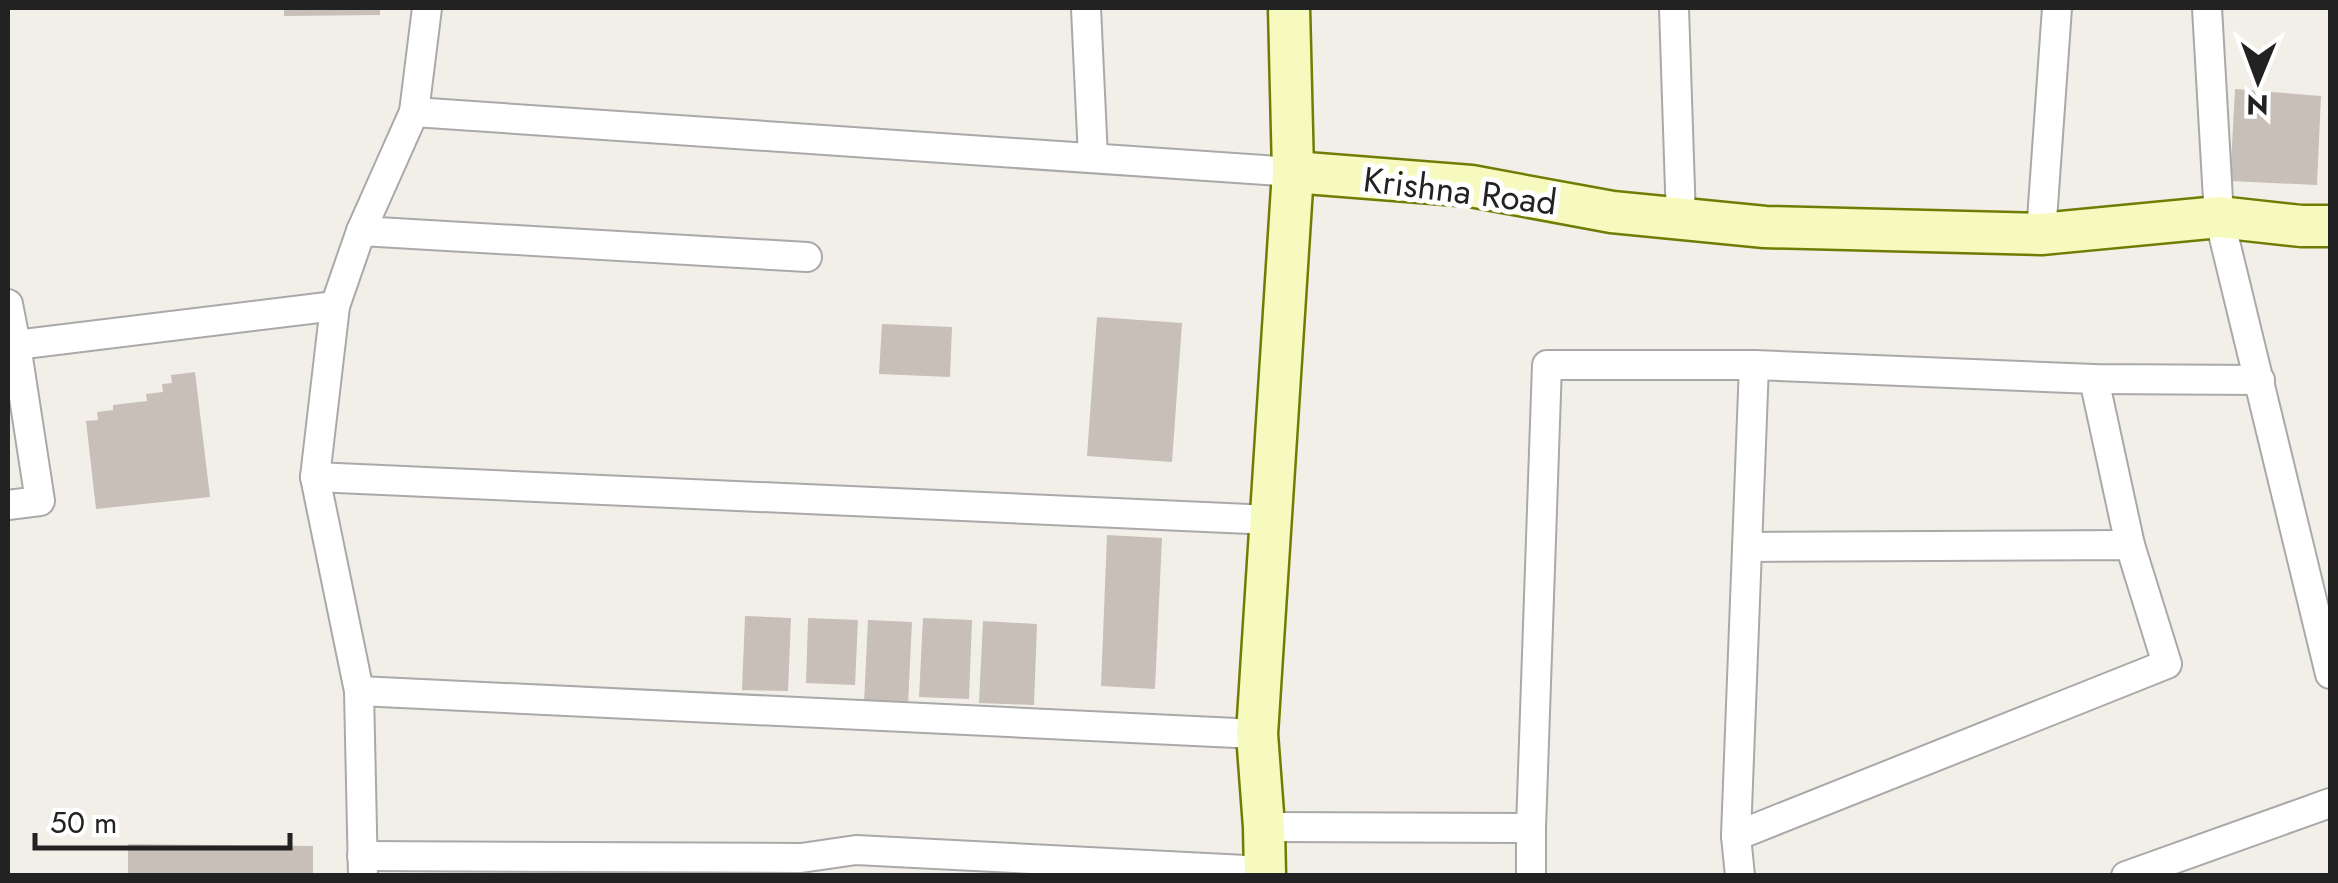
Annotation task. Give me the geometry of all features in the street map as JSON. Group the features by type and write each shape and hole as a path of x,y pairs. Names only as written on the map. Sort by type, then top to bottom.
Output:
{"street":[{"path":"427,8 414,112 361,231 335,306 315,476 359,691 362,866 801,867 856,850 1265,874 1257,734 1293,172 1289,8"},
{"path":"1086,8 1093,158"},
{"path":"1674,8 1680,219"},
{"path":"2040,234 2057,8"},
{"path":"2207,8 2219,217 2330,674"},
{"path":"414,112 1293,172"},
{"name":"Krishna Road","path":"1293,172 1471,186 1612,212 1765,228 2040,234 2219,217 2330,226"},
{"path":"361,231 807,256"},
{"path":"8,304 40,501 8,505"},
{"path":"12,345 335,306"},
{"path":"1531,876 1546,366 1754,365 2094,380 2260,380"},
{"path":"1740,876 1736,836 1754,365"},
{"path":"1736,836 2167,664 2130,545 2094,380"},
{"path":"315,476 1272,520"},
{"path":"1747,547 2130,545"},
{"path":"359,691 1257,734"},
{"path":"2140,873 2330,802"},
{"path":"1264,827 1532,828"}],"building":[{"path":"284,8 380,8 380,15 284,16"},
{"path":"2235,89 2321,96 2317,185 2230,181"},
{"path":"1097,317 1182,323 1172,462 1087,456"},
{"path":"882,324 952,327 950,377 879,374"},
{"path":"195,372 210,497 96,509 86,421 98,420 97,412 113,410 113,405 147,401 146,394 163,392 162,384 172,383 171,375"},
{"path":"1107,535 1162,538 1155,689 1101,686"},
{"path":"745,616 791,618 788,691 742,690"},
{"path":"808,618 858,620 855,685 806,683"},
{"path":"923,618 972,620 969,699 919,697"},
{"path":"868,620 912,622 908,705 864,703"},
{"path":"983,621 1037,624 1034,705 979,703"},
{"path":"128,844 313,846 313,876 128,876"}]}
